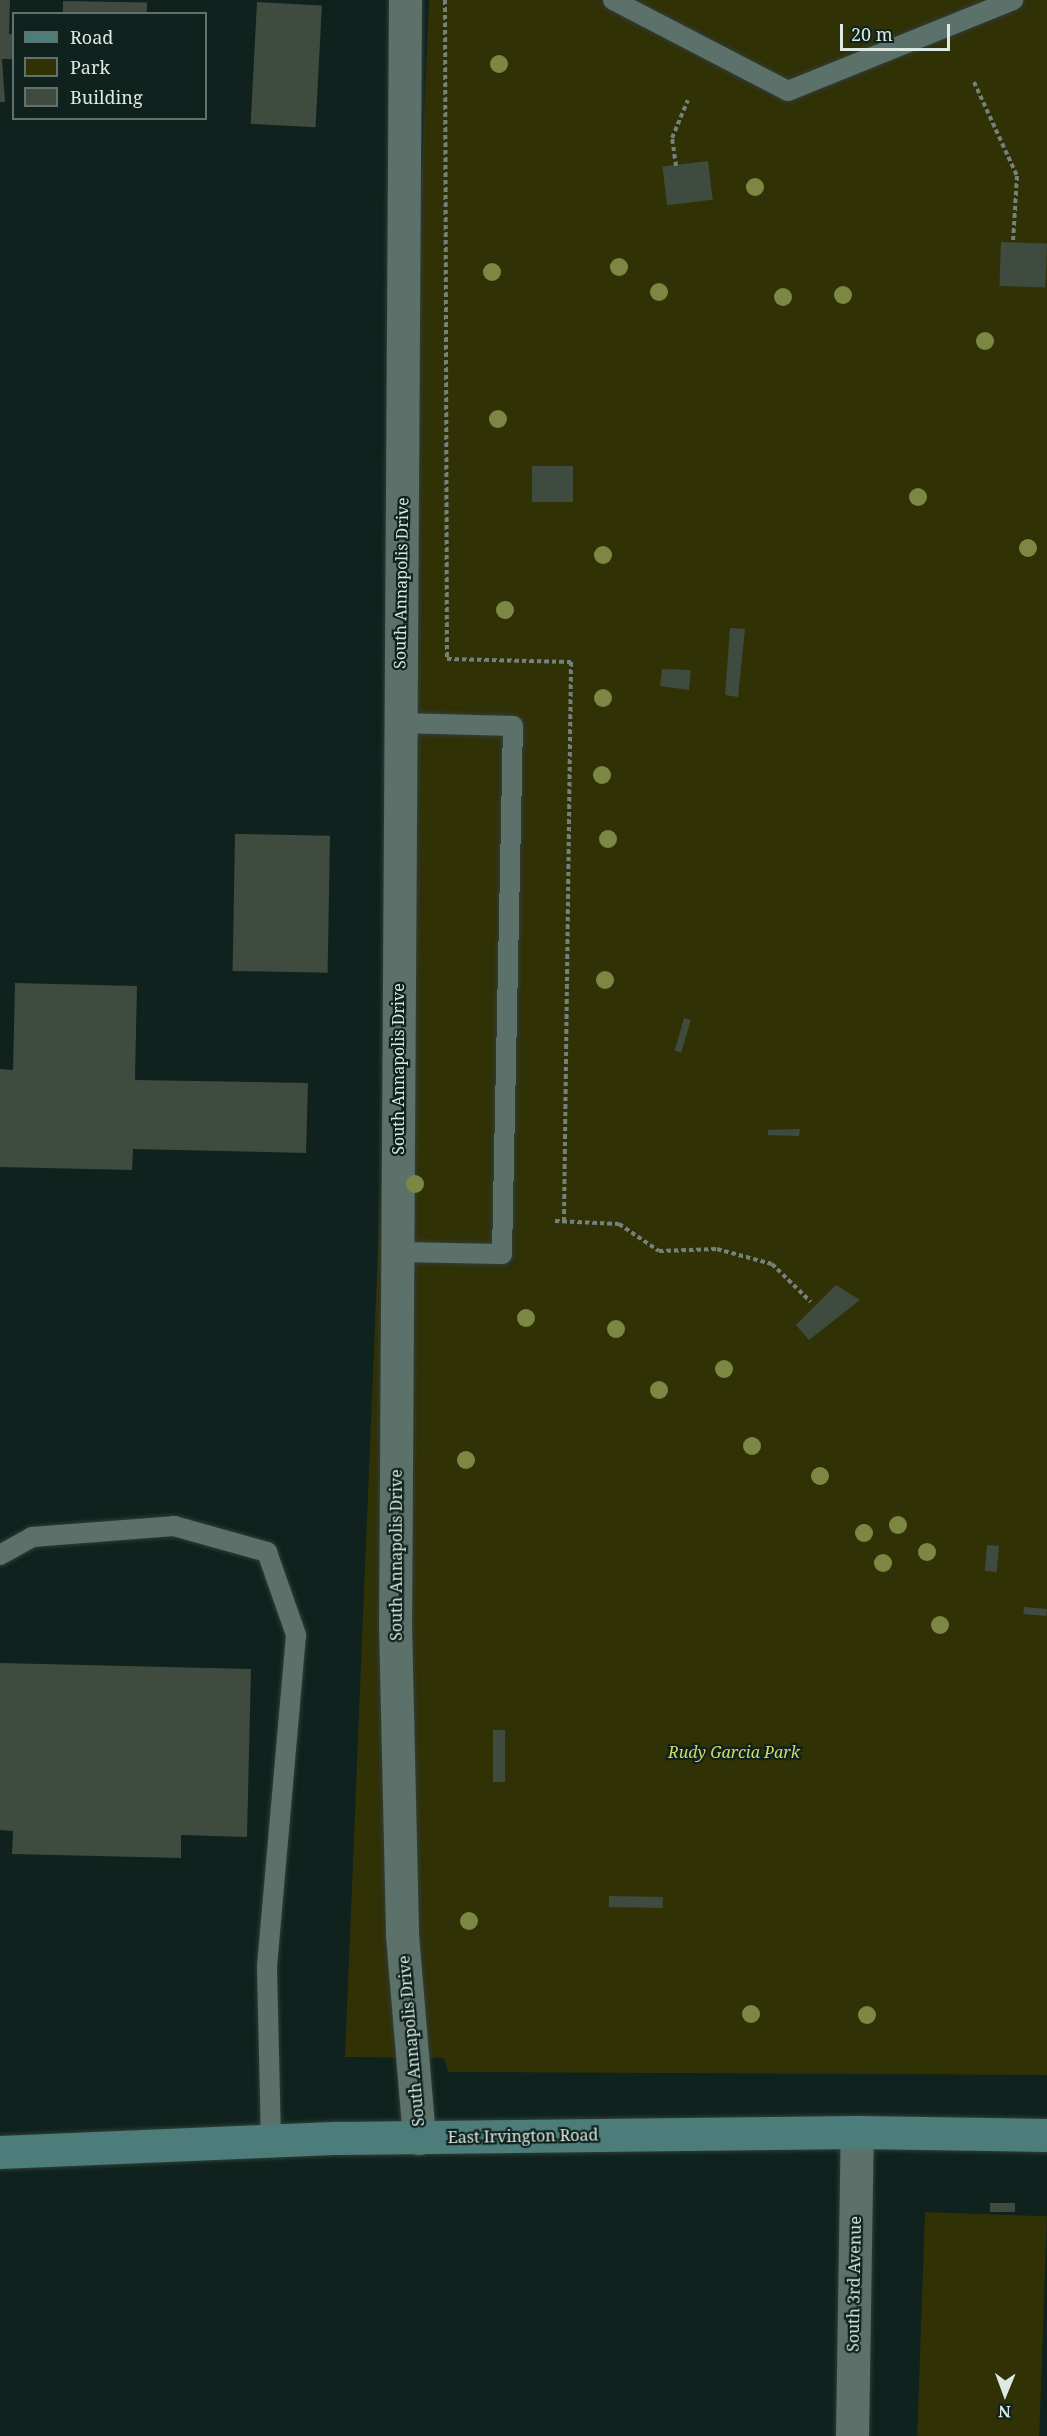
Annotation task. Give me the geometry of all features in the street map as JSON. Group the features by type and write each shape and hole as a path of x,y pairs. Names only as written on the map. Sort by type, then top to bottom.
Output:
{"main road":[{"name":"East Irvington Road","path":"0,2152 272,2140 857,2132 1047,2135"}],"street":[{"name":"South Annapolis Drive","path":"405,0 395,1623 402,1935 420,2138"},
{"name":"South 3rd Avenue","path":"852,2436 857,2132"}],"lane":[{"path":"613,0 788,91 1013,0"},
{"path":"397,1252 502,1254 513,726 400,723"},
{"path":"0,1555 32,1537 174,1526 267,1552 296,1635 267,1967 272,2140"}],"path":[{"path":"445,0 447,659 572,662 564,1221"},
{"path":"974,82 1017,176 1013,242"},
{"path":"676,166 672,138 688,100"},
{"path":"555,1221 619,1224 659,1251 717,1249 772,1264 811,1302"}],"green space":[{"name":"Rudy Garcia Park","path":"429,0 1047,0 1047,2075 448,2072 444,2058 345,2057"},
{"path":"925,2212 1047,2216 1039,2436 917,2436"}],"building":[{"path":"0,0 10,0 9,34 12,34 12,59 2,59 5,102 0,102"},
{"path":"63,1 147,2 147,12 63,12"},
{"path":"257,2 322,5 316,127 251,124"},
{"path":"708,161 713,200 667,205 662,167"},
{"path":"1001,242 1047,244 1045,288 999,286"},
{"path":"532,466 573,466 573,502 532,502"},
{"path":"730,628 745,629 738,697 725,695"},
{"path":"662,669 691,670 689,690 660,686"},
{"path":"235,834 330,836 328,973 233,971"},
{"path":"15,983 137,986 135,1080 308,1083 306,1153 133,1149 132,1170 0,1167 0,1069 13,1070"},
{"path":"684,1018 691,1020 681,1053 675,1051"},
{"path":"800,1129 799,1136 768,1135 768,1130"},
{"path":"836,1285 860,1300 809,1340 796,1325"},
{"path":"987,1545 999,1546 997,1572 985,1571"},
{"path":"1024,1607 1047,1609 1046,1616 1023,1614"},
{"path":"0,1663 251,1669 247,1837 181,1835 181,1858 12,1854 13,1831 0,1830"},
{"path":"493,1730 505,1730 505,1782 493,1782"},
{"path":"609,1896 663,1897 663,1908 609,1907"},
{"path":"990,2203 1015,2203 1015,2212 990,2212"}]}
